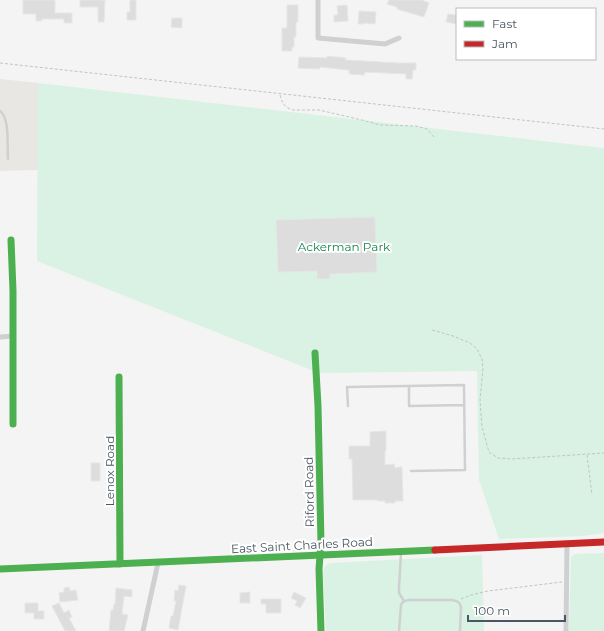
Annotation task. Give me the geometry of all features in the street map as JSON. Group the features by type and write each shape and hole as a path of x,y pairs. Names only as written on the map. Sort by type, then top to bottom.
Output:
{"street":[{"path":"318,0 318,38 385,44 399,38"},
{"path":"11,240 13,291 12,424"},
{"path":"0,337 12,336"},
{"name":"Riford Road","path":"315,353 318,406 321,535 319,569 321,631"},
{"name":"Lenox Road","path":"119,377 120,564"},
{"name":"East Saint Charles Road","path":"0,569 604,542"},
{"path":"566,631 567,544"},
{"path":"144,631 158,562"}],"lane":[{"path":"0,111 3,113 7,121 8,159"},
{"path":"348,406 348,387 464,385 465,470 410,471"},
{"path":"409,386 409,406 464,405"},
{"path":"401,552 399,588 404,601"},
{"path":"404,601 456,601 461,607 460,631"},
{"path":"399,631 401,605 404,601"}],"path":[{"path":"0,64 604,130"},
{"path":"280,94 284,106 289,109 319,110 380,125 416,126 427,129 435,138"},
{"path":"432,330 470,343 477,349 482,359 483,369 480,399 481,414 482,427 489,452 498,458 512,459 604,453"},
{"path":"587,454 592,495"},
{"path":"456,601 464,597 488,591 567,581"}],"shaded area":[{"path":"0,79 38,83 38,170 0,171"}],"green space":[{"name":"Ackerman Park","path":"38,83 604,148 604,533 583,536 499,539 479,480 477,371 319,373 37,261"},
{"path":"604,553 604,631 569,631 571,557 574,554"},
{"path":"482,555 484,631 326,631 323,573 325,567 330,563"}],"building":[{"path":"23,0 55,0 55,13 72,13 72,23 64,23 64,19 42,19 42,21 36,21 36,14 23,14"},
{"path":"80,0 105,0 104,22 98,22 98,7 80,7"},
{"path":"130,0 136,0 136,20 127,20 127,12 130,12"},
{"path":"389,0 422,0 429,3 424,17 397,9 397,7 387,4"},
{"path":"287,5 298,5 298,22 296,22 296,37 294,37 294,47 292,47 292,51 282,51 282,28 287,28"},
{"path":"347,5 348,21 334,22 334,15 338,15 337,6"},
{"path":"359,11 376,12 375,24 358,24"},
{"path":"448,14 456,15 456,24 446,22"},
{"path":"172,18 182,18 182,28 171,27"},
{"path":"327,56 346,58 345,60 416,63 416,70 413,70 412,79 406,79 406,74 365,72 364,75 349,74 349,70 320,67 320,69 298,68 299,57 327,58"},
{"path":"375,217 377,272 330,274 330,279 317,279 317,271 278,272 276,220"},
{"path":"386,431 385,465 394,464 395,468 402,467 403,501 385,503 385,501 378,500 353,500 352,459 349,459 349,446 370,446 370,432"},
{"path":"91,463 100,463 100,481 91,481"},
{"path":"179,585 186,586 178,630 169,628 176,601 174,601 175,590 178,591"},
{"path":"69,587 70,591 76,590 78,600 60,602 59,593 64,592 64,588"},
{"path":"116,588 132,590 132,597 124,596 122,614 128,615 124,631 109,631 111,610 113,610 114,604 115,605"},
{"path":"250,592 250,603 240,603 240,593"},
{"path":"294,592 306,598 300,608 295,605 297,601 291,598"},
{"path":"261,599 281,599 281,613 266,613 266,604 261,604"},
{"path":"25,603 38,603 38,611 44,611 44,619 34,619 34,613 25,613"},
{"path":"59,603 64,613 69,610 72,617 69,618 76,631 65,631 52,606"}],"traffic: fast":[{"path":"11,240 13,291 13,424"},
{"path":"315,353 318,406 321,543 319,569 321,631"},
{"path":"119,377 120,564"},
{"path":"0,569 435,550"}],"traffic: jam":[{"path":"435,550 604,542"}]}
